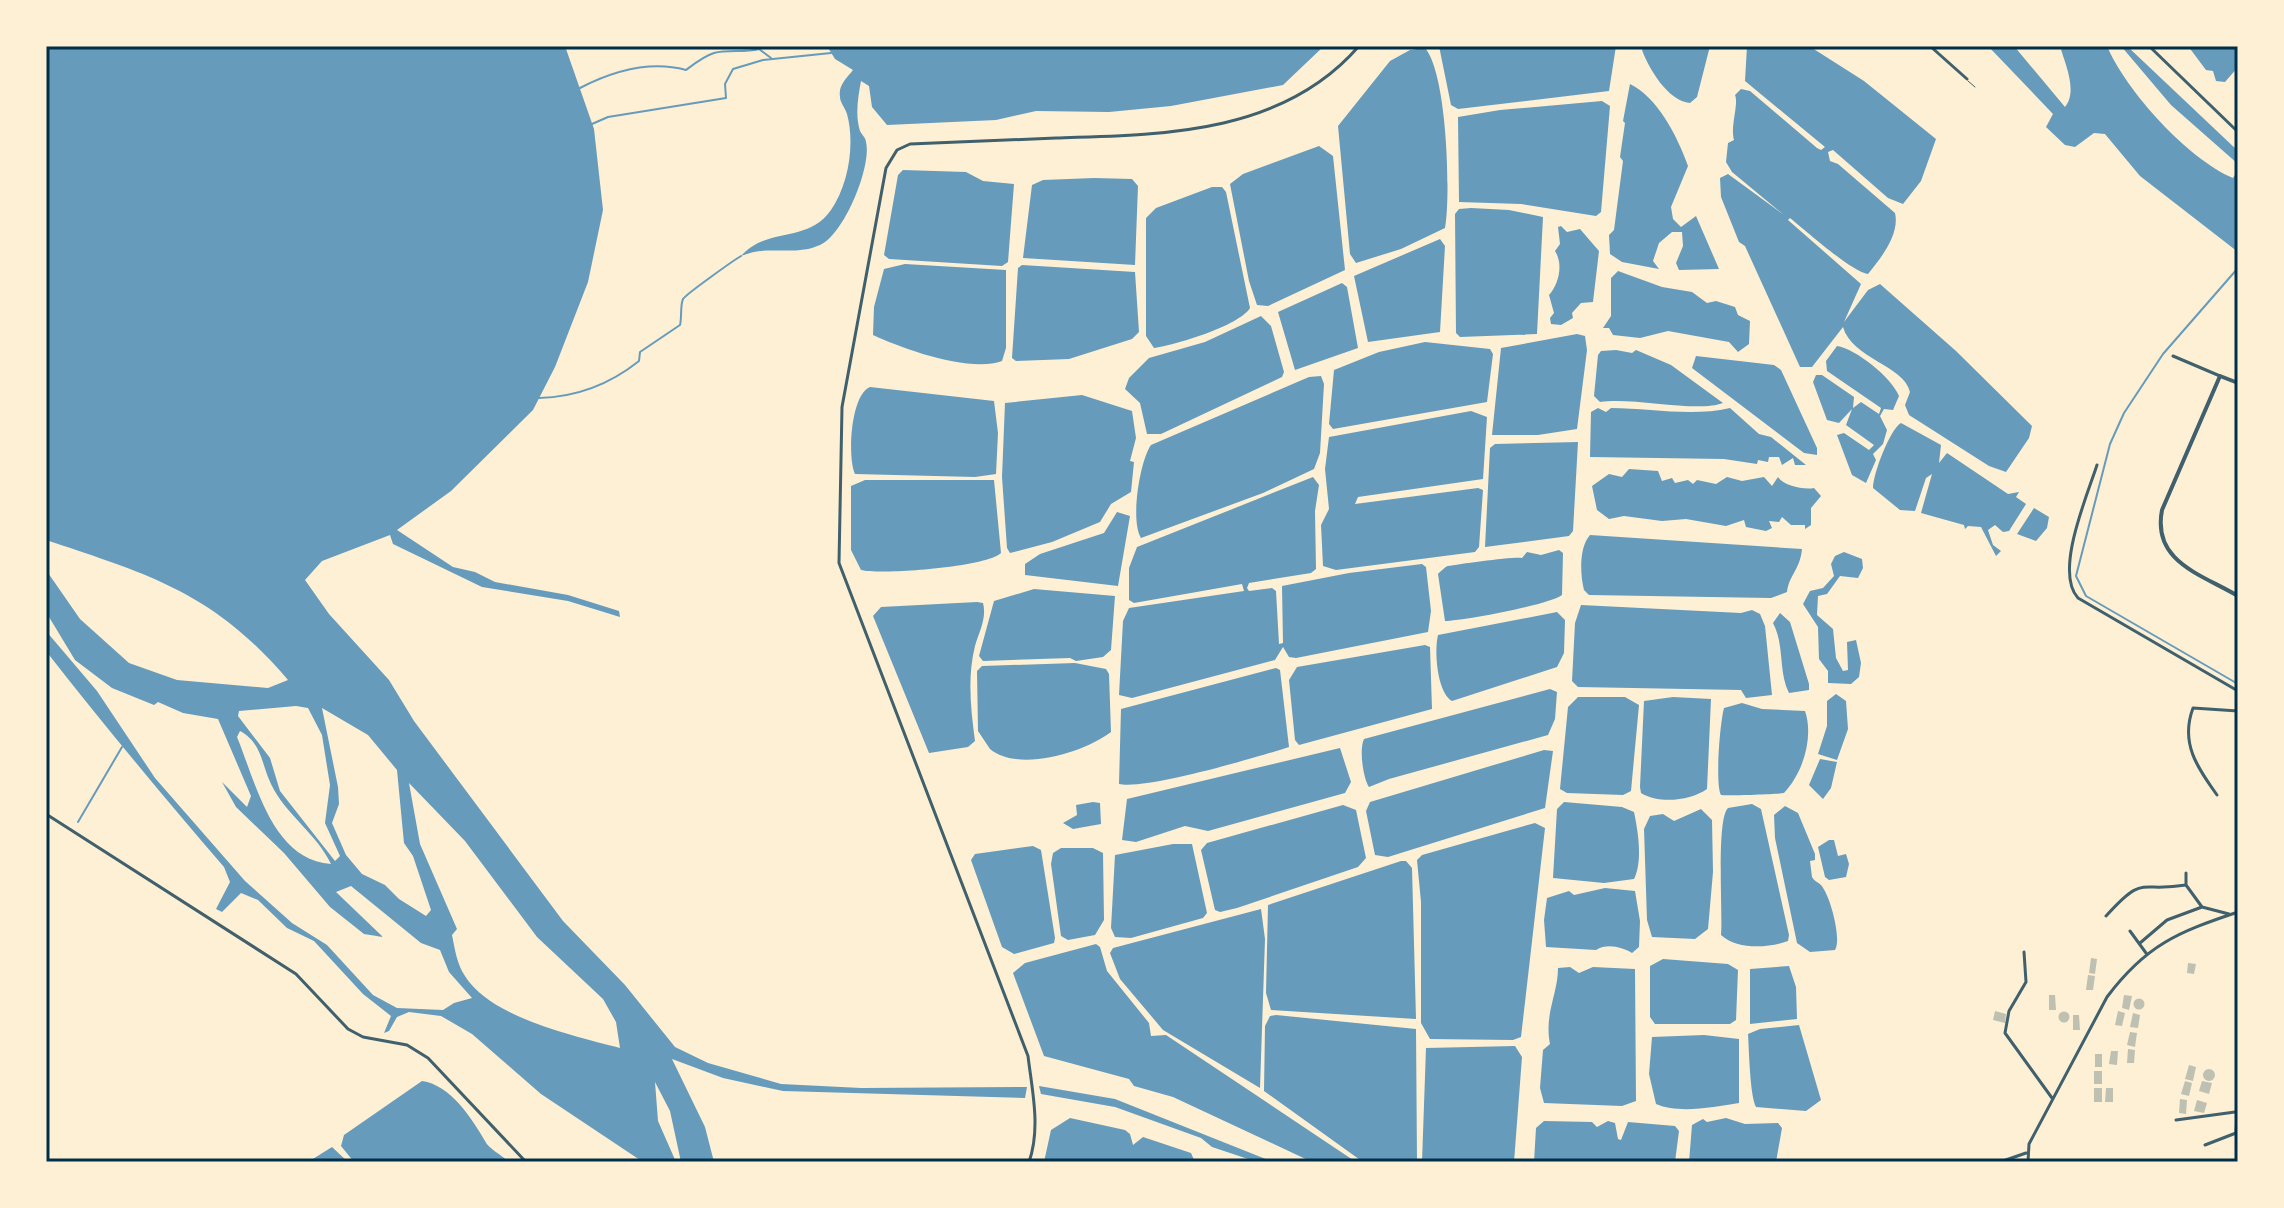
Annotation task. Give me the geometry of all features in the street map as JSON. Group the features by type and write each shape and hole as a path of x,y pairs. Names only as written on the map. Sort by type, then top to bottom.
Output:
{"street":[{"path":"1029,1162 1034,1147 1035,1117 1028,1056 839,563 842,407 886,168 897,150 910,144 1141,136 1220,125 1296,99 1333,75 1359,46"},
{"path":"1930,46 1967,79"},
{"path":"2149,46 2238,132"},
{"path":"2173,356 2238,383"},
{"path":"2220,376 2162,510 2159,531 2172,557 2238,596"},
{"path":"2097,465 2068,568 2070,588 2078,598 2238,691"},
{"path":"2217,795 2197,767 2186,727 2193,708 2238,711"},
{"path":"46,814 296,974 348,1029 363,1037 407,1045 428,1058 526,1162"},
{"path":"2186,873 2186,885 2202,907"},
{"path":"2106,916 2128,891 2148,884 2186,885"},
{"path":"2140,943 2167,920 2202,907 2230,915"},
{"path":"2028,1162 2026,1153 2107,997 2146,953 2188,928 2238,912"},
{"path":"2130,931 2146,953"},
{"path":"2024,952 2026,982 2009,1011 2005,1033 2053,1098"},
{"path":"2205,1145 2236,1133 2238,1096"},
{"path":"2176,1120 2236,1112"},
{"path":"2000,1162 2026,1153"}],"lane":[{"path":"1967,79 1975,87"}],"water":[{"path":"46,46 565,46 594,129 603,210 588,282 555,367 533,410 451,491 397,530 453,567 475,572 495,582 568,595 619,611 620,617 568,601 482,587 393,544 390,535 322,561 305,580 329,614 389,680 414,721 563,921 625,985 675,1047 708,1063 781,1084 861,1088 1027,1087 1025,1098 783,1091 723,1078 672,1059 705,1127 714,1162 681,1162 670,1111 655,1082 658,1121 676,1162 643,1162 541,1094 472,1034 441,1016 409,1012 397,1017 389,1031 384,1033 391,1016 363,994 314,941 287,928 258,900 241,893 222,912 216,909 230,882 224,867 46,651 46,631 97,691 155,778 245,881 292,923 327,945 373,995 397,1008 443,1010 472,998 449,972 440,950 421,943 351,886 336,892 383,937 364,934 330,907 284,853 236,807 222,782 247,807 251,796 218,719 183,713 158,702 154,705 112,688 75,660 46,612 46,570 80,619 129,663 177,680 268,688 288,680 234,626 179,590 118,564 46,540","holes":["296,706 308,708 322,735 330,785 325,823 340,856 335,861 280,791 270,758 238,716 239,711","322,708 368,735 397,770 404,843 413,856 431,910 426,916 399,899 385,885 362,874 346,855 332,823 339,804","240,731 253,741 277,795 318,843 331,864 311,859 294,849 280,834 260,796 237,737","409,783 465,841 537,937 603,999 616,1022 620,1048 535,1023 477,991 460,967 452,935 457,929 420,844"]},
{"path":"827,46 1324,46 1283,85 1171,106 1109,112 1036,111 996,120 887,125 872,107 869,86 861,81 857,112 858,125 866,141 865,167 854,199 838,228 829,239 810,248 761,251 741,256 763,241 799,232 821,221 831,210 842,188 849,163 850,138 840,89 853,70 835,59"},
{"path":"1439,46 1616,46 1609,91 1458,109 1451,105"},
{"path":"1644,46 1710,46 1697,97 1690,103 1674,97 1649,66 1642,50"},
{"path":"1747,46 1809,46 1864,81 1936,139 1921,181 1903,204 1888,198 1833,150 1828,152 1830,161 1838,164 1895,213 1892,237 1868,274 1851,266 1790,218 1788,220 1861,284 1844,322 1868,290 1880,284 1956,351 2032,426 2029,438 2006,472 1989,466 1909,415 1905,405 1910,392 1906,383 1856,347 1843,327 1812,367 1800,367 1745,246 1739,242 1721,197 1720,178 1728,174 1784,215 1732,172 1726,162 1728,143 1734,140 1735,95 1741,89 1750,91 1817,148 1821,150 1825,147 1745,81"},
{"path":"1988,46 2014,46 2065,107 2069,101 2070,85 2060,46 2107,46 2143,103 2178,140 2215,169 2233,178 2238,170 2238,252 2140,176 2105,134 2094,133 2075,147 2065,145 2046,127 2053,114"},
{"path":"2121,46 2127,46 2238,151 2238,164 2171,105"},
{"path":"2188,46 2238,46 2238,67 2225,82 2216,81 2213,71 2206,70"},
{"path":"1425,48 1432,62 1443,107 1448,189 1445,228 1401,249 1356,263 1350,254 1338,126 1390,61 1410,50"},
{"path":"1630,84 1649,98 1665,118 1688,166 1671,207 1673,219 1681,227 1696,216 1719,269 1679,270 1676,263 1683,246 1682,232 1672,232 1659,243 1653,261 1659,269 1622,262 1610,254 1609,235 1614,230 1623,161 1620,157 1623,121"},
{"path":"1602,101 1610,106 1601,212 1596,216 1521,204 1459,202 1458,117"},
{"path":"1319,146 1333,156 1345,270 1268,306 1257,305 1249,281 1230,184 1243,174"},
{"path":"903,170 966,172 983,181 1014,184 1008,262 1002,266 889,259 884,255 898,175"},
{"path":"1132,179 1138,186 1135,265 1023,258 1032,185 1043,180"},
{"path":"1212,187 1222,187 1226,192 1250,308 1244,315 1220,328 1154,348 1146,336 1146,218 1156,208"},
{"path":"1459,209 1509,210 1543,217 1537,334 1460,337 1456,333 1455,214"},
{"path":"1558,227 1567,232 1580,229 1599,251 1593,302 1581,303 1572,313 1573,318 1561,325 1551,324 1550,318 1554,313 1549,295 1559,274 1555,251 1560,244"},
{"path":"1440,239 1445,246 1440,332 1368,342 1354,276"},
{"path":"905,264 1006,270 1006,348 1002,361 988,364 955,362 919,353 873,335 874,307 884,269"},
{"path":"1022,265 1135,272 1139,332 1132,339 1069,359 1016,361 1012,358 1018,268"},
{"path":"1618,271 1662,287 1692,292 1707,303 1716,301 1735,307 1738,315 1750,321 1749,344 1738,352 1729,342 1668,331 1640,338 1613,335 1609,328 1603,328 1611,316 1611,278"},
{"path":"1342,283 1347,287 1358,348 1295,370 1278,312"},
{"path":"1261,316 1271,326 1284,372 1282,377 1161,434 1147,434 1140,403 1125,389 1129,378 1149,358 1205,342"},
{"path":"1577,334 1585,336 1587,350 1577,429 1538,435 1492,435 1501,348"},
{"path":"1425,342 1490,349 1493,354 1487,402 1333,429 1329,424 1334,370 1379,352"},
{"path":"1837,346 1854,352 1872,365 1899,396 1893,410 1884,409 1880,416 1887,430 1883,444 1873,454 1876,460 1866,483 1852,475 1837,435 1844,433 1869,450 1874,445 1846,425 1852,409 1839,423 1827,420 1813,382 1816,375 1822,375 1854,397 1853,408 1861,402 1879,414 1881,408 1827,371 1826,361"},
{"path":"1636,350 1671,365 1723,403 1698,406 1600,402 1594,396 1598,355 1601,351 1632,353"},
{"path":"1696,356 1774,365 1781,370 1817,448 1817,455 1804,453 1692,368"},
{"path":"1321,376 1324,384 1320,453 1314,469 1263,493 1141,538 1136,505 1143,463 1151,445 1309,377"},
{"path":"870,387 994,401 998,433 996,474 975,477 855,474 851,454 852,427 859,401"},
{"path":"1082,395 1132,411 1136,438 1130,461 1134,462 1131,492 1111,504 1100,522 1052,542 1010,553 1007,548 1002,477 1005,403"},
{"path":"1598,408 1606,412 1611,408 1685,412 1730,408 1759,434 1771,437 1806,465 1795,465 1793,458 1782,465 1779,457 1769,457 1768,462 1758,460 1757,464 1724,459 1590,457 1591,412"},
{"path":"1471,411 1487,417 1483,479 1358,497 1355,504 1478,488 1483,490 1479,547 1475,552 1336,570 1323,566 1321,525 1329,509 1325,469 1329,437"},
{"path":"1901,423 1941,445 1939,463 1947,453 2008,494 2019,492 2016,497 2026,504 2009,531 2003,532 1995,525 1988,530 1993,545 2001,551 1996,556 1981,527 1968,526 1965,529 1964,525 1921,513 1932,474 1926,478 1915,511 1900,510 1873,488 1883,452"},
{"path":"1578,442 1573,531 1569,536 1485,547 1490,448 1495,444"},
{"path":"1629,469 1658,471 1662,481 1672,478 1675,483 1688,480 1693,484 1697,480 1716,484 1727,477 1742,481 1764,477 1772,486 1778,477 1794,487 1814,488 1821,496 1811,508 1811,525 1805,529 1805,525 1791,525 1782,517 1779,522 1769,521 1772,528 1766,531 1746,527 1744,520 1726,526 1686,519 1662,521 1624,516 1609,519 1597,510 1592,486 1609,474 1622,477"},
{"path":"1313,477 1319,485 1315,511 1316,569 1311,573 1249,583 1247,588 1249,591 1272,588 1276,591 1279,644 1283,643 1282,586 1349,573 1422,564 1426,567 1431,611 1428,632 1296,658 1289,657 1283,647 1275,660 1132,698 1119,695 1123,621 1129,608 1244,591 1242,584 1134,603 1129,600 1129,568 1137,547"},
{"path":"865,480 994,480 1001,553 976,562 934,569 861,570 851,550 851,486"},
{"path":"2034,508 2049,517 2047,528 2036,541 2017,534"},
{"path":"1117,512 1130,516 1118,586 1025,575 1025,564 1040,554 1104,533"},
{"path":"1590,535 1802,549 1787,592 1771,598 1589,595 1584,590 1581,569 1582,554"},
{"path":"1559,550 1563,553 1562,595 1525,607 1445,621 1438,574 1446,567 1522,558 1527,552 1541,555"},
{"path":"1844,552 1862,559 1863,568 1858,578 1840,576 1827,594 1818,596 1817,615 1833,629 1836,658 1843,671 1848,670 1847,642 1856,640 1861,663 1859,677 1851,684 1828,683 1828,671 1819,659 1818,627 1803,604 1810,591 1823,588 1834,576 1831,564 1835,556"},
{"path":"1034,589 1115,596 1111,650 1103,657 1076,661 1070,658 983,661 979,656 994,601"},
{"path":"983,603 984,614 970,682 975,741 968,747 929,753 873,616 881,607"},
{"path":"1581,605 1741,613 1752,610 1760,614 1765,626 1772,695 1746,698 1741,690 1578,687 1572,681 1575,623"},
{"path":"1557,612 1565,620 1564,653 1557,667 1452,701 1447,696 1438,671 1438,635"},
{"path":"1780,613 1790,622 1809,690 1789,693 1773,623"},
{"path":"1425,645 1430,647 1432,709 1299,745 1295,740 1289,680 1297,667"},
{"path":"1075,663 1106,669 1109,674 1111,732 1085,746 1052,757 1017,759 990,749 978,731 977,671 982,666"},
{"path":"1276,668 1280,670 1289,747 1176,778 1133,785 1119,784 1121,709"},
{"path":"1550,689 1557,692 1555,719 1548,735 1369,787 1362,763 1364,739"},
{"path":"1836,694 1846,701 1848,729 1837,760 1818,754 1827,726 1827,701"},
{"path":"1578,697 1625,697 1639,705 1631,791 1623,795 1567,793 1560,789 1568,707"},
{"path":"1673,697 1711,699 1707,789 1683,798 1665,800 1641,793 1644,701"},
{"path":"1742,703 1762,709 1805,711 1808,732 1805,754 1797,775 1784,793 1721,795 1718,767 1724,708"},
{"path":"1340,748 1351,782 1345,793 1208,831 1185,826 1136,842 1122,840 1127,799"},
{"path":"1544,750 1553,751 1545,808 1388,857 1375,855 1366,811 1370,802"},
{"path":"1820,759 1837,762 1831,788 1823,799 1809,785"},
{"path":"1564,802 1622,807 1634,812 1639,855 1634,879 1604,883 1553,878 1557,809"},
{"path":"1100,803 1101,824 1073,829 1063,823 1077,815 1076,805"},
{"path":"1752,804 1761,809 1789,935 1788,941 1763,946 1736,943 1721,935 1724,816 1728,808"},
{"path":"1343,805 1356,810 1366,858 1358,867 1237,908 1220,912 1215,910 1201,850 1207,843"},
{"path":"1785,806 1798,813 1815,854 1815,860 1810,861 1812,877 1821,885 1831,907 1837,937 1835,950 1810,952 1797,943 1775,838 1774,815"},
{"path":"1701,809 1712,820 1713,872 1708,929 1695,939 1652,937 1647,920 1644,829 1650,816 1663,814 1674,821"},
{"path":"1535,823 1545,828 1521,1037 1513,1040 1430,1039 1421,1023 1421,902 1417,860 1422,855"},
{"path":"1834,840 1838,856 1846,854 1849,864 1846,877 1829,880 1825,877 1818,847"},
{"path":"1173,844 1192,844 1207,913 1203,918 1131,938 1115,937 1111,928 1115,855"},
{"path":"1033,846 1041,850 1055,938 1054,943 1014,954 1002,947 971,860 975,854"},
{"path":"1061,848 1093,848 1103,853 1104,920 1095,935 1068,940 1061,936 1051,864 1053,853"},
{"path":"1406,861 1412,868 1416,1019 1271,1010 1266,993 1268,905"},
{"path":"1605,888 1635,891 1640,921 1639,947 1632,953 1610,946 1596,950 1546,947 1544,920 1547,898 1569,891 1574,895"},
{"path":"1261,909 1265,939 1260,1088 1163,1030 1120,979 1110,953 1113,948"},
{"path":"1096,944 1100,947 1107,971 1149,1023 1151,1036 1166,1035 1356,1162 1312,1162 1173,1097 1134,1086 1129,1079 1044,1056 1013,973 1025,963"},
{"path":"1663,959 1728,964 1738,970 1736,1020 1730,1024 1655,1024 1650,1017 1650,966"},
{"path":"1789,966 1796,987 1797,1019 1750,1024 1750,969"},
{"path":"1570,967 1579,973 1593,967 1635,969 1636,1101 1622,1106 1544,1103 1540,1088 1543,1050 1550,1044 1549,1023 1558,968"},
{"path":"1270,1016 1416,1029 1417,1162 1363,1162 1264,1091 1265,1026"},
{"path":"1799,1025 1821,1100 1806,1111 1756,1107 1748,1034 1760,1029"},
{"path":"1704,1035 1739,1039 1739,1103 1686,1109 1656,1104 1649,1074 1652,1037"},
{"path":"1515,1046 1522,1057 1514,1162 1422,1162 1426,1048"},
{"path":"422,1081 451,1096 467,1113 487,1144 509,1162 354,1162 341,1146 344,1135"},
{"path":"1039,1086 1115,1099 1273,1162 1257,1162 1212,1147 1201,1138 1115,1107 1041,1094"},
{"path":"1070,1118 1125,1130 1130,1134 1133,1145 1143,1137 1191,1153 1195,1162 1044,1162 1051,1130"},
{"path":"1726,1118 1745,1124 1778,1123 1782,1128 1776,1162 1689,1162 1692,1125 1703,1119 1707,1122"},
{"path":"1544,1121 1592,1122 1597,1127 1608,1121 1615,1123 1618,1139 1621,1140 1628,1122 1675,1126 1679,1131 1675,1162 1534,1162 1536,1128"},
{"path":"332,1147 348,1162 308,1162"}],"building":[{"path":"2091,958 2097,959 2095,974 2089,973"},
{"path":"2188,963 2196,964 2194,974 2187,973"},
{"path":"2088,975 2095,976 2093,990 2086,990"},
{"path":"2049,995 2055,995 2056,1010 2049,1010"},
{"path":"2124,995 2132,996 2129,1010 2122,1008"},
{"path":"2139,998 2145,1004 2139,1010 2133,1004"},
{"path":"1995,1011 2006,1014 2005,1023 1993,1020"},
{"path":"2064,1011 2070,1017 2064,1023 2058,1017"},
{"path":"2118,1011 2125,1013 2122,1026 2115,1025"},
{"path":"2133,1013 2140,1015 2138,1028 2130,1027"},
{"path":"2073,1015 2079,1015 2080,1030 2073,1030"},
{"path":"2130,1032 2137,1033 2135,1047 2127,1045"},
{"path":"2128,1049 2135,1050 2134,1063 2127,1063"},
{"path":"2111,1051 2118,1051 2117,1065 2109,1064"},
{"path":"2095,1054 2102,1054 2102,1067 2095,1067"},
{"path":"2189,1065 2196,1067 2193,1081 2185,1079"},
{"path":"2209,1069 2215,1075 2209,1081 2203,1075"},
{"path":"2094,1071 2102,1071 2102,1084 2094,1084"},
{"path":"2185,1081 2192,1083 2189,1096 2181,1094"},
{"path":"2202,1081 2212,1083 2209,1094 2199,1091"},
{"path":"2094,1088 2102,1088 2102,1102 2094,1102"},
{"path":"2106,1088 2113,1088 2113,1102 2105,1102"},
{"path":"2180,1099 2187,1100 2186,1114 2179,1113"},
{"path":"2197,1100 2207,1103 2204,1113 2194,1111"}],"waterway":[{"path":"580,88 632,69 658,66 686,70 719,52 759,49 771,58"},
{"path":"592,124 608,117 726,98 725,84 733,69 763,60 831,53"},
{"path":"539,398 579,392 604,383 628,369 639,361 640,352 680,325 683,299 741,256"},
{"path":"2238,268 2163,354 2124,413 2110,444 2076,576 2086,596 2238,684"},
{"path":"78,822 122,747"}]}
